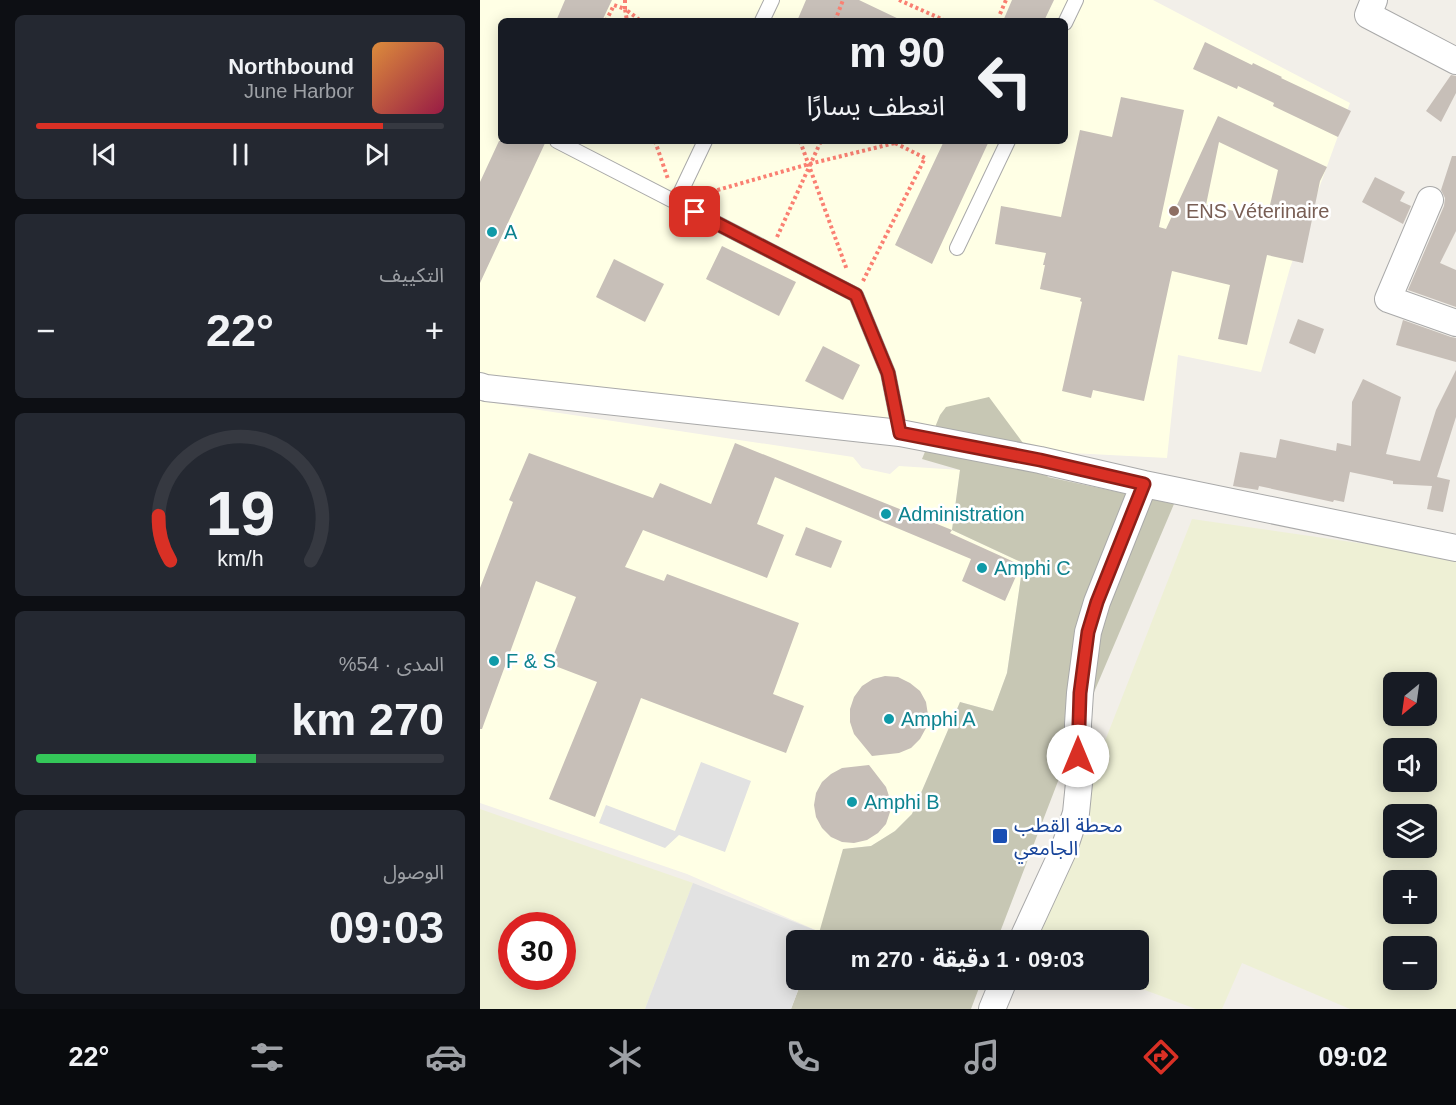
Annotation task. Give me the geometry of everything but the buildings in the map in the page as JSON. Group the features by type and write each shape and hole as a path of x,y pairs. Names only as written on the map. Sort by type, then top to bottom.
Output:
{"street":[{"path":"1374,0 1368,15 1456,61"},
{"path":"1430,200 1388,299 1456,323"},
{"path":"480,386 900,433 1040,460 1144,484 1456,548"},
{"path":"1027,930 1064,849 1076,813 1080,783 1078,735 1080,693 1088,632 1097,602 1144,484"},
{"path":"992,1009 1000,990"}],"lane":[{"path":"763,18 772,0"},
{"path":"1067,18 1076,0"},
{"path":"562,144 856,295 888,373 900,433"},
{"path":"676,202 704,144"},
{"path":"957,248 1007,144"}],"path":[{"path":"625,0 626,18"},
{"path":"836,18 843,0"},
{"path":"899,0 939,18"},
{"path":"910,5 913,0"},
{"path":"1000,14 1006,0"},
{"path":"608,18 614,5 625,9 637,18"},
{"path":"656,144 676,202 886,144"},
{"path":"801,144 856,295"},
{"path":"771,251 819,144"},
{"path":"856,295 925,158 898,144"}],"shaded area":[{"path":"480,0 1153,0 1350,103 1290,268 1261,372 1178,355 1167,458 1033,451 480,377"},
{"path":"989,397 1048,477 1174,504 1075,737 1001,930 820,930 843,849 871,846 895,831 912,814 960,702 993,711 1007,673 1023,563 952,530 960,470 922,459 940,415 946,407"},
{"path":"480,401 853,457 862,468 890,474 899,466 960,470 952,530 1023,563 1007,673 993,711 960,702 912,814 895,831 871,846 843,849 821,930 815,930 687,874 480,803"},
{"path":"1192,519 1456,557 1456,1009 1350,1009 1242,963 1222,1009 1196,1009 1145,990 1149,990 1149,930 1031,930"},
{"path":"701,762 751,781 725,852 679,835 665,848 599,823 606,805 675,831"},
{"path":"480,809 693,883 645,1009 480,1009"},
{"path":"693,883 815,930 786,930 786,990 798,990 791,1009 645,1009"},
{"path":"798,990 978,990 971,1009 791,1009"}],"place":[{"name":"ENS Véterinaire","path":"1174,211"},
{"name":"A","path":"492,232"},
{"name":"Administration","path":"886,514"},
{"name":"Amphi C","path":"982,568"},
{"name":"F & S","path":"494,661"},
{"name":"Amphi A","path":"889,719"},
{"name":"Amphi B","path":"852,802"},
{"name":"محطة القطب الجامعي","path":"1000,836"}],"route":[{"path":"695,212 856,295 888,373 900,433 1040,460 1144,484 1097,602 1088,632 1080,693 1078,756"}]}
